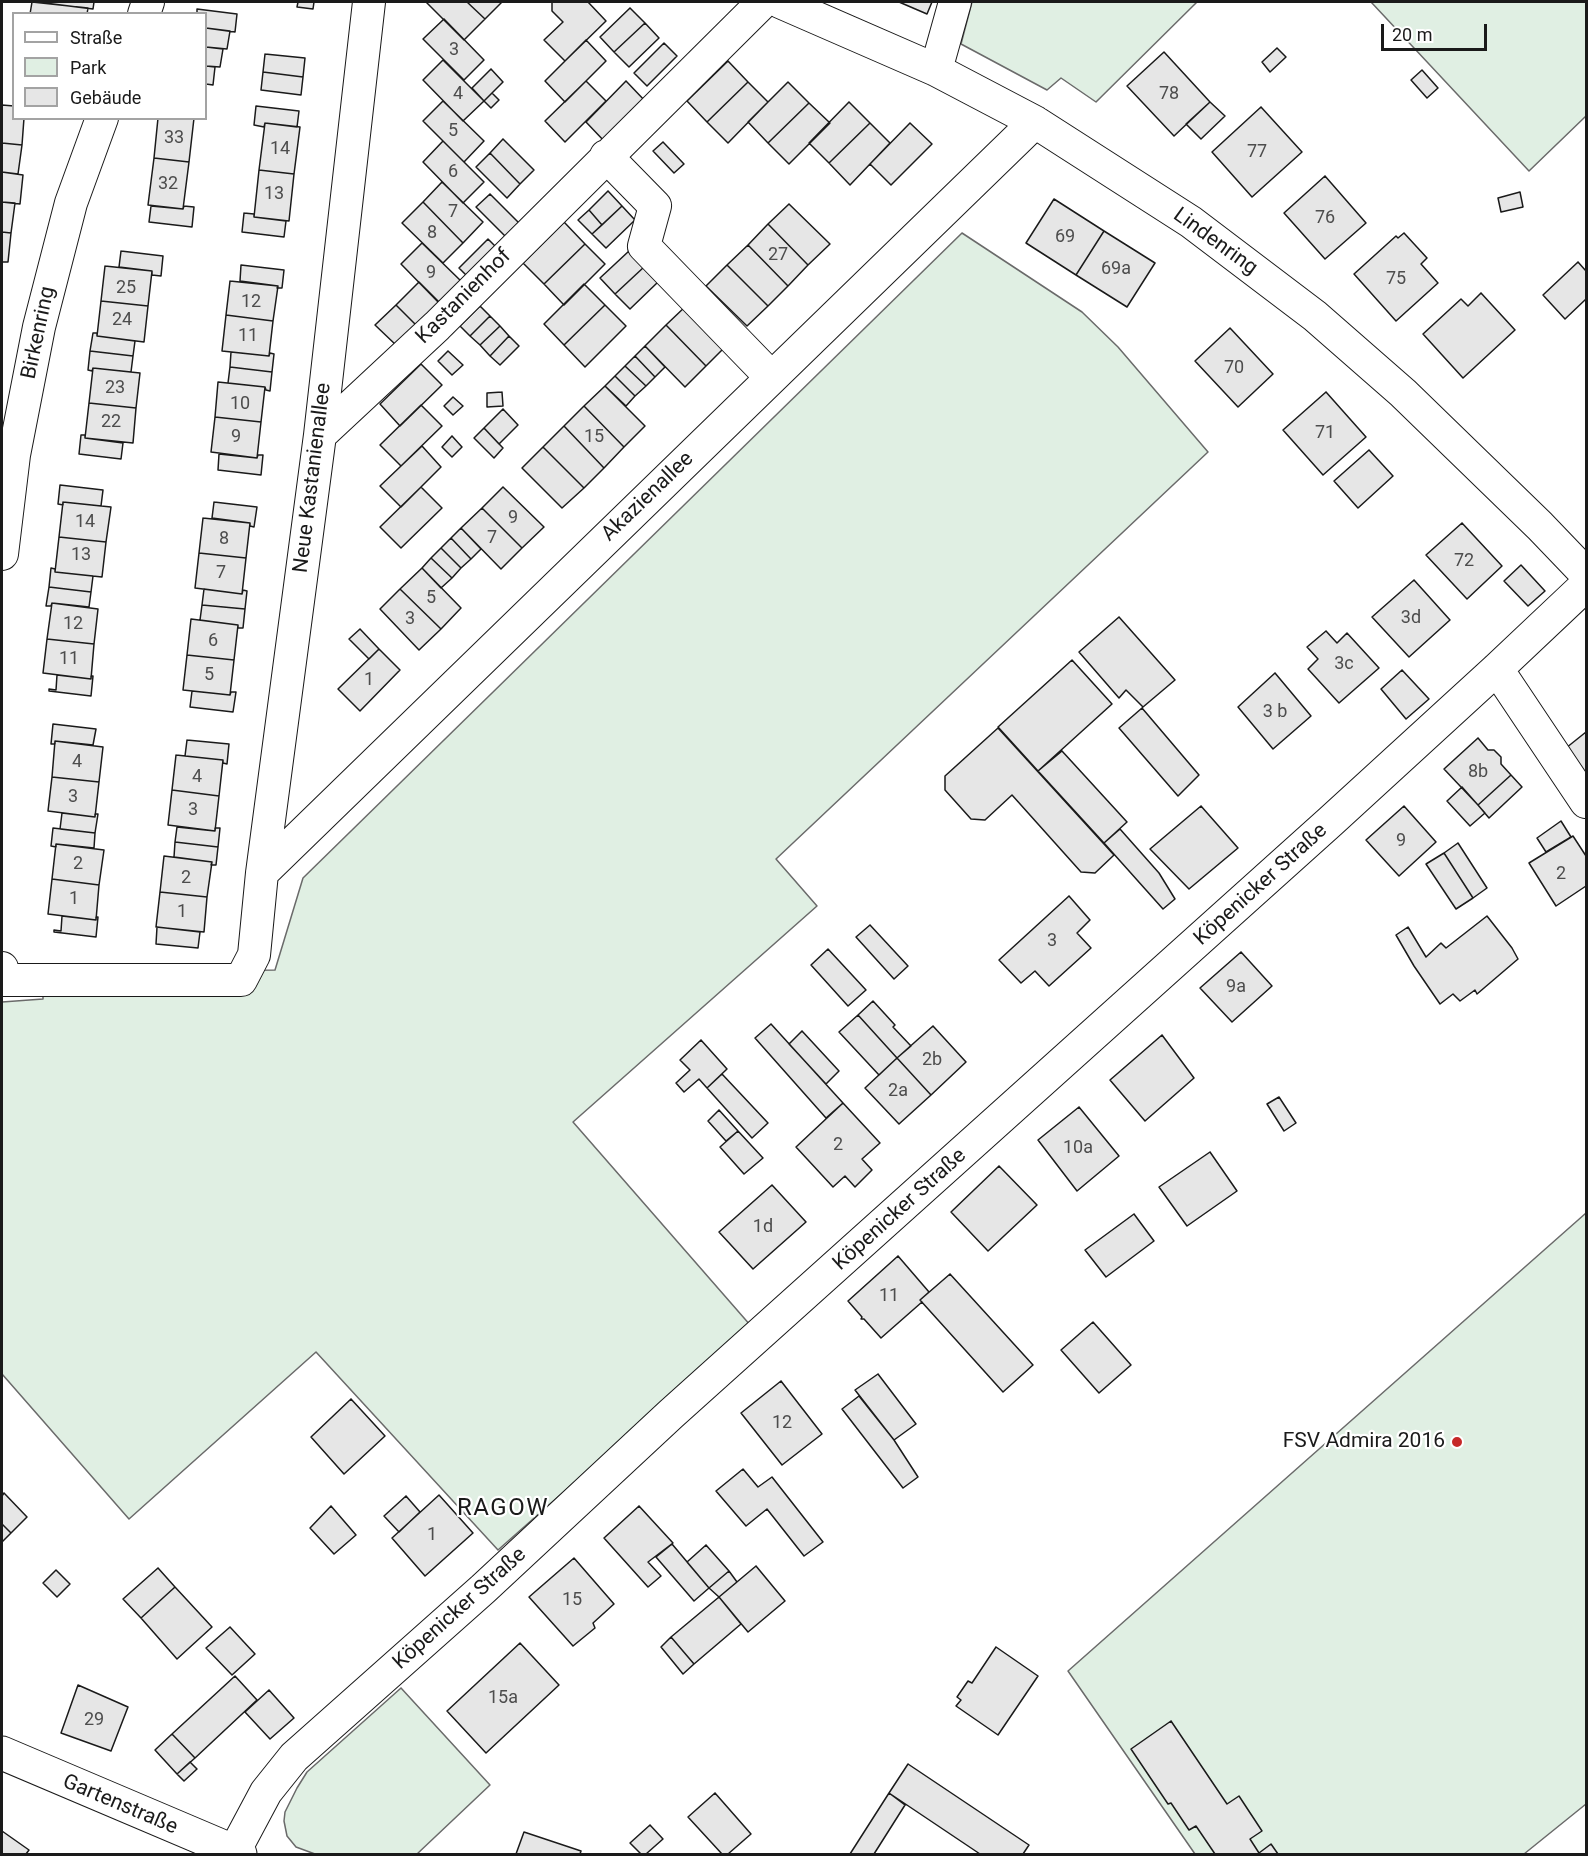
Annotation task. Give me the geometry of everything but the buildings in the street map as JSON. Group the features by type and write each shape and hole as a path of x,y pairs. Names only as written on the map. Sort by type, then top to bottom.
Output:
{"street":[{"name":"Neue Kastanienallee","path":"2,974 241,980 254,955 262,873 320,435 369,2"},
{"name":"Kastanienhof","path":"320,435 437,326 763,2"},
{"name":"Lindenring","path":"780,2 936,70 1035,122 1191,222 1315,316 1403,393 1587,574"},
{"path":"936,70 955,2"},
{"name":"Birkenring","path":"2,554 14,455 39,327 71,203 101,120"},
{"name":"Akazienallee","path":"262,873 1035,122"},
{"path":"606,156 655,206 644,246 771,377"},
{"name":"Köpenicker Straße","path":"237,1853 266,1792 294,1757 483,1589 671,1414 1497,669 1587,585"},
{"path":"1497,669 1587,802"},
{"name":"Gartenstraße","path":"2,1753 237,1853"}],"green space":[{"path":"972,2 1197,2 1096,102 1061,78 1047,90 961,44"},
{"path":"1371,2 1586,2 1586,116 1529,171"},
{"path":"962,233 1082,312 1118,347 1208,452 776,859 817,906 573,1122 751,1326 498,1550 316,1352 129,1519 2,1374 2,1002 43,999 43,973 275,970 303,878"},
{"name":"FSV Admira 2016","path":"1586,1213 1586,1804 1524,1854 1195,1854 1068,1671"},
{"path":"401,1688 490,1785 417,1854 315,1854 296,1847 287,1836 285,1812 307,1772"}],"place":[{"name":"FSV Admira 2016","path":"1457,1442"}],"district":[{"name":"RAGOW","path":"503,1509"}]}
